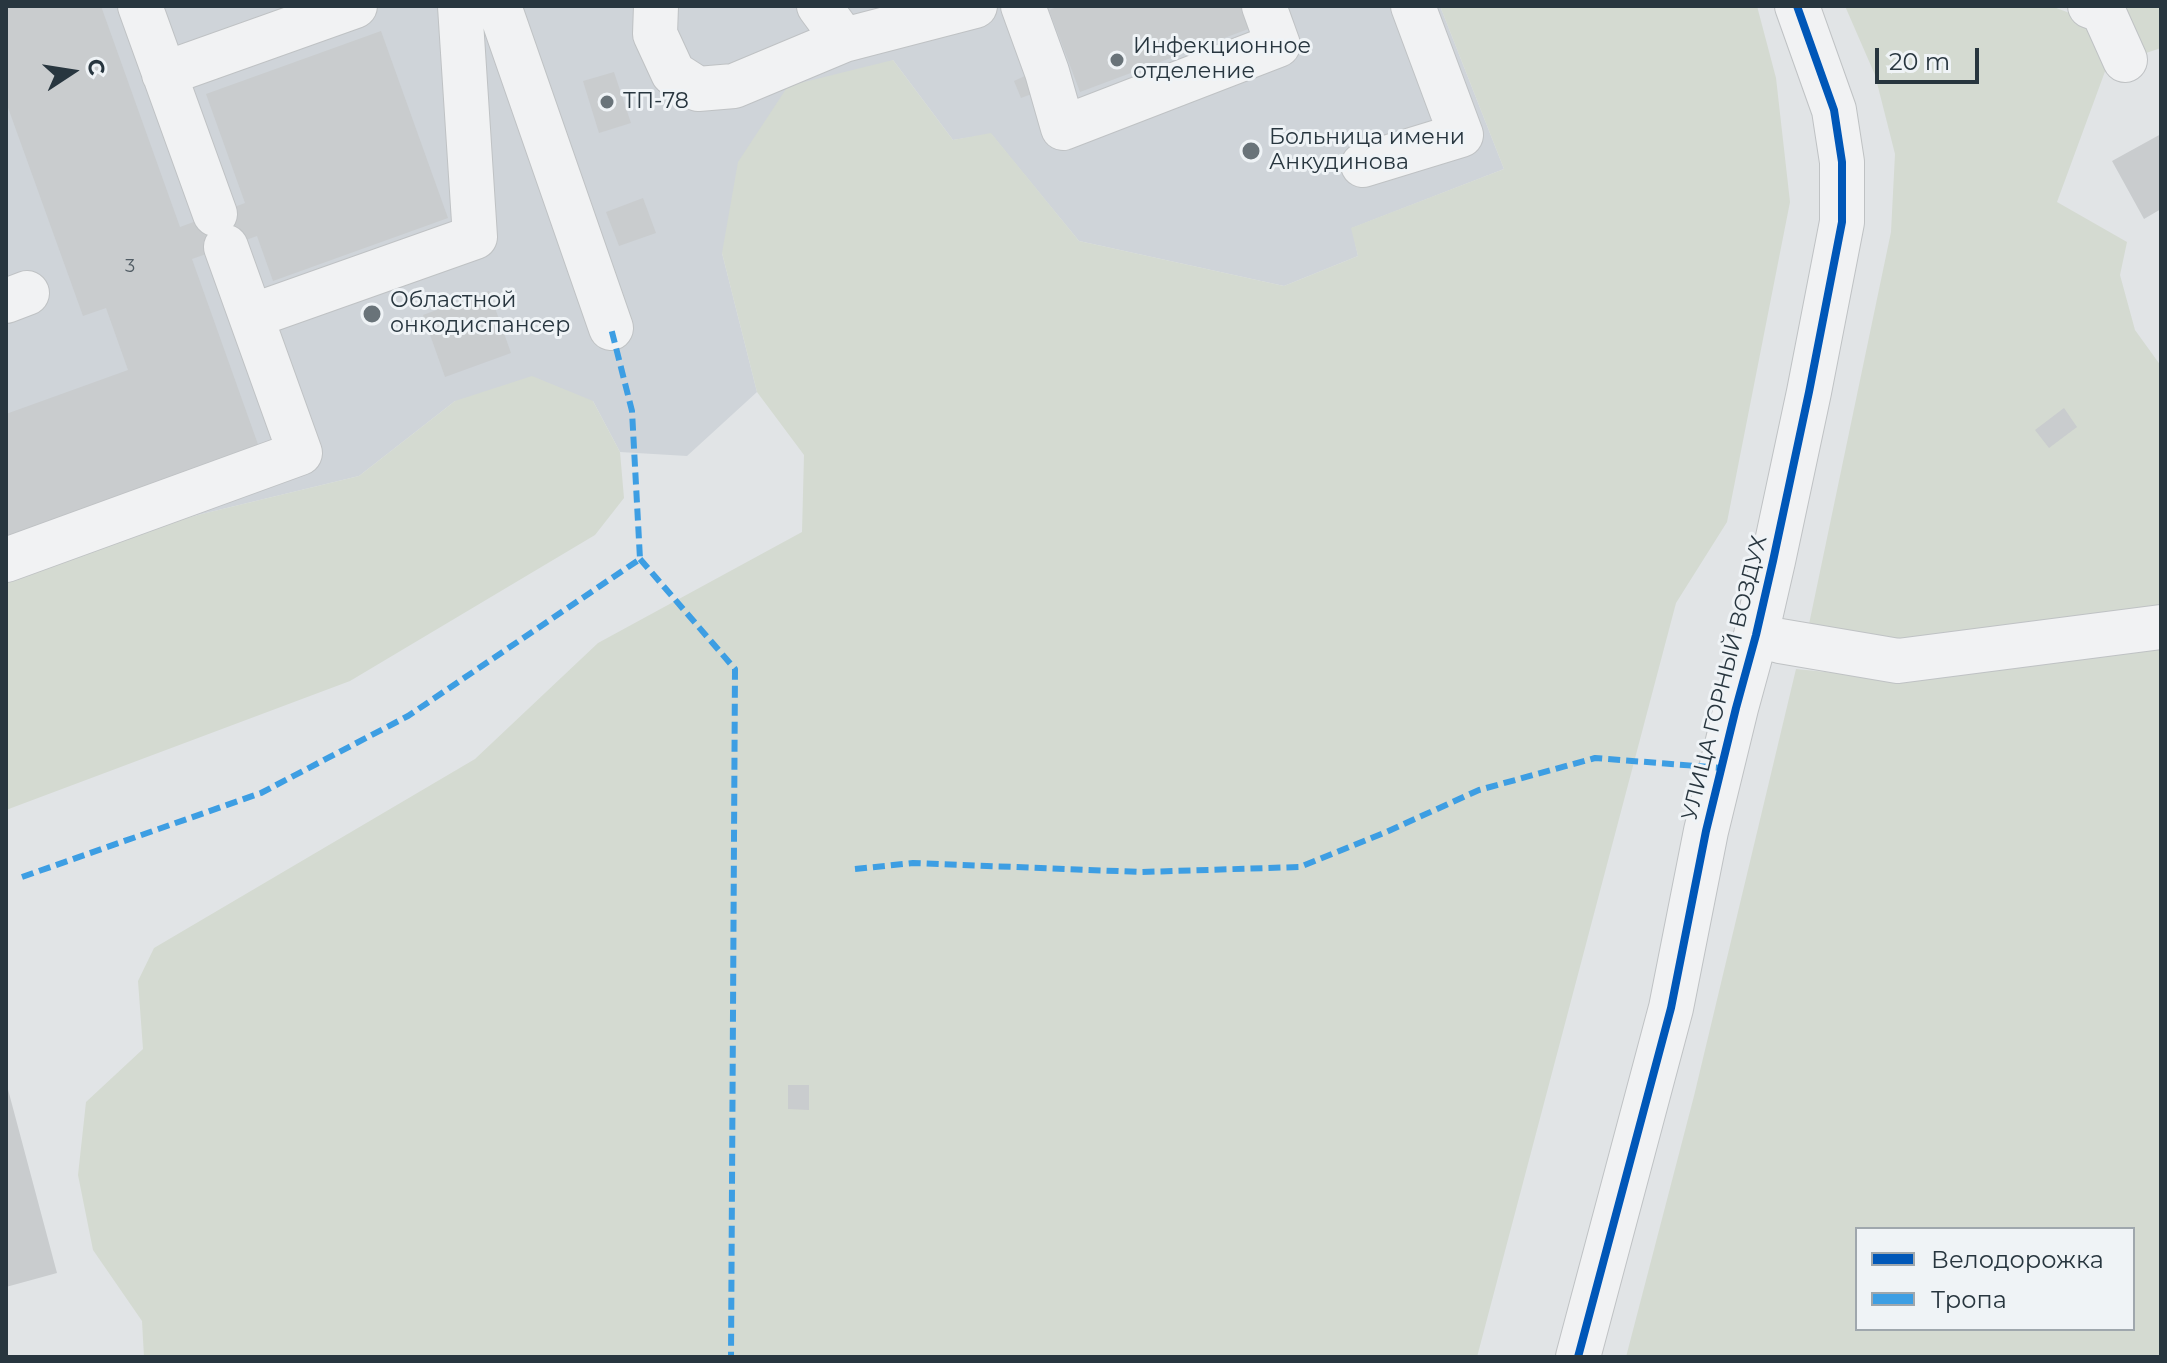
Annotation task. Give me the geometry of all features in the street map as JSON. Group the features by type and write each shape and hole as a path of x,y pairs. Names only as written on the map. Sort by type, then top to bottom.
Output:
{"street":[{"path":"6,560 300,453 140,6"},
{"path":"252,316 475,237 460,6"},
{"path":"499,6 611,328"},
{"path":"656,6 655,34 673,73 698,89 734,86 844,40 975,6"},
{"path":"819,6 844,40"},
{"path":"1023,6 1063,128 1278,45 1264,6"},
{"path":"1363,165 1461,135 1413,6"},
{"name":"УЛИЦА ГОРНЫЙ ВОЗДУХ","path":"1578,1357 1671,1008 1706,831 1756,635 1809,392 1842,222 1842,162 1834,110 1797,6"},
{"path":"2090,6 2103,11 2125,60"},
{"path":"164,74 328,10"},
{"path":"1756,635 1898,661 2161,627"}],"shaded area":[{"name":"Областной онкодиспансер","path":"6,6 1440,6 1504,169 1352,228 1358,256 1284,286 1079,241 991,134 953,140 893,60 722,253 757,392 687,456 620,452 593,401 455,401 359,476 144,528 6,579"},
{"path":"1440,6 1757,6 1776,78 1790,202 1727,522 1676,603 1477,1357 144,1357 142,1321 93,1250 78,1175 86,1102 143,1049 138,981 154,948 475,759 598,643 802,532 804,455 757,392 722,253 738,162 788,86 893,60 953,140 991,133 1079,241 1284,286 1358,256 1351,228 1504,169"},
{"path":"1845,6 2051,6 2088,20 2107,66 2057,202 2127,242 2120,275 2135,330 2161,366 2161,608 1903,641 1808,629 1891,232 1895,154 1875,75"},
{"path":"2121,6 2161,6 2161,48 2143,54"},
{"path":"532,376 593,401 620,452 624,498 595,535 350,681 6,810 6,579 144,528 359,476 455,401"},
{"path":"2161,645 2161,1357 1626,1357 1694,1096 1796,669 1896,679"}],"building":[{"path":"6,6 101,6 180,227 245,203 206,94 381,31 448,218 273,281 257,236 192,259 260,450 6,542 6,414 128,370 106,308 83,316 6,102"},
{"name":"Инфекционное отделение","path":"1060,6 1243,6 1251,28 1080,92 1049,10"},
{"name":"ТП-78","path":"614,72 631,123 599,133 583,81"},
{"path":"1029,74 1037,92 1021,98 1014,81"},
{"path":"2161,134 2161,209 2144,219 2112,161"},
{"path":"643,198 656,233 619,246 606,212"},
{"path":"489,291 511,353 445,377 423,315"},
{"path":"2064,408 2077,427 2049,448 2035,430"},
{"path":"6,1082 57,1273 6,1287"},
{"path":"788,1085 809,1085 809,1110 788,1109"}],"marked path":[{"path":"22,877 261,793 408,716 640,559 632,411 611,328"},
{"path":"640,559 735,669 731,1357"},
{"path":"855,869 913,863 1141,872 1300,867 1479,790 1595,758 1722,768"}],"cycle path":[{"path":"1578,1357 1671,1008 1706,831 1773,561 1842,222 1842,162 1834,110 1797,6"}],"place":[{"name":"Инфекционное отделение","path":"1117,60"},
{"name":"ТП-78","path":"607,102"},
{"name":"Больница имени Анкудинова","path":"1251,151"},
{"name":"Областной онкодиспансер","path":"372,314"}]}
